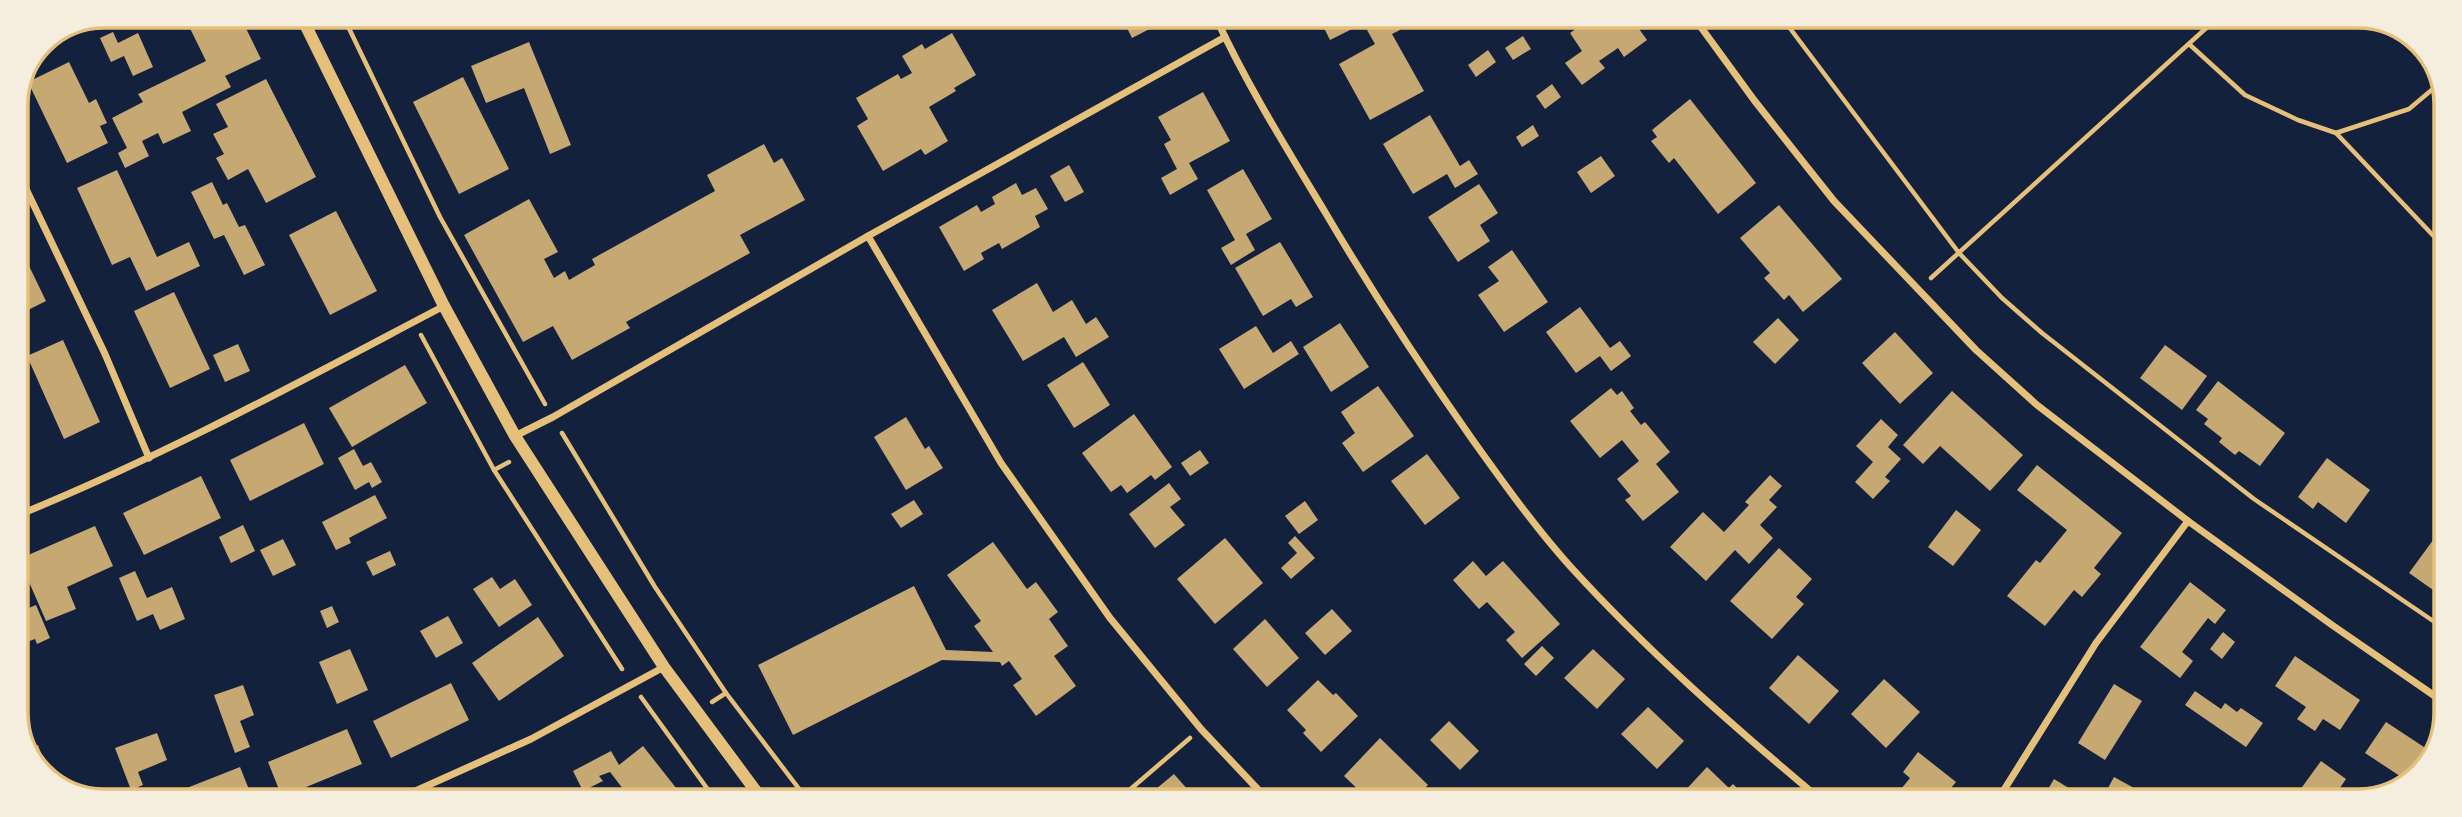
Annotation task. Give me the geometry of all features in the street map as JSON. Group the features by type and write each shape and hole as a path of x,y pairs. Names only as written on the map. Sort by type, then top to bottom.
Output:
{"street":[{"path":"307,28 444,306 515,436 664,667 754,789"},
{"path":"1221,28 1369,286 1438,391 1506,486 1568,564 1642,641 1744,735 1808,789"},
{"path":"1702,28 1754,100 1834,201 1976,351 2037,405 2188,521 2434,695"},
{"path":"515,436 1225,37"},
{"path":"28,192 105,354 149,458"},
{"path":"868,236 1001,463 1110,618 1201,729 1258,789"},
{"path":"28,511 149,458 270,399 444,306"},
{"path":"2004,789 2095,643 2188,521"},
{"path":"420,789 531,739 664,667"}],"path":[{"path":"1790,28 1959,253 2002,298 2042,333 2244,491 2434,622"},
{"path":"1917,290 2206,28"},
{"path":"2189,44 2245,95 2298,120 2336,132 2434,236"},
{"path":"2336,132 2409,109 2433,89"},
{"path":"414,322 494,470 633,685 707,789"},
{"path":"1131,789 1201,729"}],"building":[{"path":"190,28 246,28 261,59 225,76 231,87 182,112 191,131 163,144 158,133 142,141 149,156 125,168 118,153 127,148 112,118 143,102 138,94 206,61"},
{"path":"1127,28 1151,28 1132,38"},
{"path":"1324,28 1354,28 1330,40"},
{"path":"1399,28 1400,30 1392,34 1424,91 1370,120 1339,64 1375,44 1367,30"},
{"path":"1577,28 1638,28 1647,40 1624,57 1618,48 1599,61 1605,68 1582,85 1565,63 1582,51 1570,33"},
{"path":"113,32 118,43 138,33 153,67 133,76 124,56 111,62 100,38"},
{"path":"952,33 976,75 929,107 948,141 925,155 921,149 883,171 857,126 868,119 856,98 898,74 901,79 912,73 902,56 922,44 925,49"},
{"path":"1523,36 1531,49 1513,60 1505,48"},
{"path":"529,42 571,145 550,154 524,88 486,103 471,66"},
{"path":"1488,50 1496,62 1476,77 1468,65"},
{"path":"69,62 89,103 96,99 107,123 100,126 108,143 67,163 30,86 32,80"},
{"path":"463,77 509,169 459,194 413,102"},
{"path":"266,79 316,177 266,203 248,169 228,180 216,158 224,154 213,134 228,127 216,104"},
{"path":"1552,84 1561,97 1545,109 1536,96"},
{"path":"1203,92 1230,141 1189,163 1198,179 1170,195 1161,178 1177,169 1164,144 1171,140 1158,117"},
{"path":"1690,99 1756,183 1718,214 1674,158 1669,163 1651,141 1657,137 1652,130"},
{"path":"1430,115 1460,166 1469,160 1478,174 1455,188 1447,174 1413,194 1383,144"},
{"path":"1533,125 1539,136 1522,147 1516,137"},
{"path":"764,144 774,163 782,158 805,200 740,235 750,253 626,322 630,328 572,360 553,326 523,342 464,235 529,199 558,252 544,259 554,278 565,271 569,280 595,265 592,259 715,191 707,175"},
{"path":"1601,156 1615,176 1591,193 1577,172"},
{"path":"1069,165 1084,192 1065,202 1050,176"},
{"path":"1243,169 1272,219 1246,234 1255,250 1231,265 1221,248 1235,240 1207,190"},
{"path":"117,170 157,257 189,242 200,266 146,291 130,257 112,265 77,188"},
{"path":"212,182 223,205 227,203 239,227 245,225 265,265 244,275 224,235 214,239 191,192"},
{"path":"1016,183 1022,195 1036,188 1048,209 1035,216 1040,227 1002,249 999,243 981,253 984,259 964,271 939,227 977,205 981,212 995,204 992,197"},
{"path":"1479,184 1498,213 1480,225 1490,241 1458,262 1428,217"},
{"path":"1779,205 1842,279 1803,312 1789,295 1784,300 1764,278 1770,273 1740,238"},
{"path":"336,211 377,291 330,315 289,235"},
{"path":"1280,242 1313,297 1296,307 1291,299 1263,316 1235,268"},
{"path":"1512,250 1548,302 1504,332 1478,295 1499,281 1488,267"},
{"path":"28,264 46,301 28,310"},
{"path":"1037,283 1053,312 1072,300 1086,324 1096,317 1109,337 1076,357 1064,337 1023,361 992,310"},
{"path":"174,292 210,369 170,388 134,311"},
{"path":"1580,307 1610,348 1620,341 1631,356 1611,371 1600,356 1576,373 1546,332"},
{"path":"1778,318 1799,340 1775,364 1753,342"},
{"path":"1340,323 1369,367 1331,392 1303,347"},
{"path":"1256,326 1273,353 1291,341 1299,354 1244,389 1219,349"},
{"path":"1895,332 1933,373 1900,404 1862,363"},
{"path":"63,340 100,422 64,439 28,356"},
{"path":"238,344 250,371 225,382 213,355"},
{"path":"2165,345 2207,376 2182,410 2140,378"},
{"path":"1083,362 1110,405 1074,428 1047,385"},
{"path":"405,365 427,403 352,447 329,408"},
{"path":"2218,381 2285,433 2260,466 2239,451 2235,455 2219,442 2222,438 2204,424 2208,419 2196,410"},
{"path":"1378,386 1414,436 1363,472 1342,443 1355,433 1341,412"},
{"path":"1611,388 1617,395 1622,391 1634,408 1630,411 1641,425 1645,422 1670,452 1656,464 1679,492 1643,521 1625,500 1631,496 1617,479 1639,461 1622,440 1600,458 1570,421"},
{"path":"1952,391 2023,455 1990,491 1940,446 1923,464 1903,445"},
{"path":"1134,414 1172,467 1155,480 1151,475 1127,493 1121,485 1111,492 1082,453"},
{"path":"906,417 925,449 929,446 943,468 906,490 874,437"},
{"path":"1881,419 1898,435 1888,447 1901,459 1885,477 1890,481 1873,499 1855,482 1873,462 1856,446"},
{"path":"304,423 324,464 250,501 230,460"},
{"path":"354,449 363,466 371,462 382,482 372,488 369,482 355,490 338,458"},
{"path":"1200,450 1209,463 1190,476 1181,463"},
{"path":"1427,454 1460,498 1425,525 1391,481"},
{"path":"2327,458 2370,490 2346,523 2318,502 2313,509 2298,497"},
{"path":"2037,465 2122,533 2094,568 2101,574 2082,597 2074,590 2045,626 2007,596 2036,560 2040,563 2067,530 2017,490"},
{"path":"1770,475 1782,486 1769,500 1777,507 1760,525 1773,538 1749,564 1735,550 1706,581 1670,547 1703,512 1724,532 1749,505 1745,502"},
{"path":"201,476 221,518 144,555 123,513"},
{"path":"1169,483 1181,499 1170,507 1185,525 1155,548 1129,514"},
{"path":"375,495 387,518 349,538 351,543 336,550 322,522"},
{"path":"914,500 923,514 901,528 891,514"},
{"path":"1305,501 1318,520 1299,534 1285,516"},
{"path":"1956,510 1981,530 1953,566 1928,547"},
{"path":"243,525 255,551 231,563 219,537"},
{"path":"95,526 113,566 67,587 76,609 46,621 28,580 28,555"},
{"path":"1295,536 1315,558 1291,579 1281,568 1297,553 1288,543"},
{"path":"1225,538 1263,583 1215,624 1177,579"},
{"path":"283,539 296,565 273,576 260,550"},
{"path":"2434,539 2434,591 2409,573"},
{"path":"993,542 1027,589 1036,582 1058,612 1049,619 1068,646 1054,656 1076,686 1036,716 1013,685 1022,679 1009,661 1002,666 1000,662 942,660 793,735 758,665 914,586 946,650 993,652 974,626 981,621 947,575"},
{"path":"1779,548 1812,579 1796,597 1804,604 1772,639 1730,601"},
{"path":"390,551 396,565 373,576 366,562"},
{"path":"1473,561 1486,576 1503,561 1560,624 1522,658 1506,640 1515,632 1487,602 1479,609 1453,580"},
{"path":"135,571 147,598 172,587 185,619 160,630 153,614 137,621 119,578"},
{"path":"492,577 500,589 515,579 532,605 499,627 473,589"},
{"path":"2190,582 2226,610 2215,624 2208,618 2182,652 2193,661 2180,678 2140,647"},
{"path":"36,605 50,638 37,644 35,639 28,642 28,608"},
{"path":"332,606 339,622 327,628 320,611"},
{"path":"1332,609 1352,631 1325,655 1305,633"},
{"path":"448,616 463,643 436,658 420,631"},
{"path":"538,617 564,656 499,701 472,663"},
{"path":"1265,619 1299,658 1267,687 1233,649"},
{"path":"2223,632 2235,642 2222,659 2210,649"},
{"path":"1542,646 1554,658 1536,676 1524,664"},
{"path":"350,649 368,690 337,704 319,662"},
{"path":"1593,649 1625,679 1597,709 1564,678"},
{"path":"1798,655 1839,691 1809,724 1769,688"},
{"path":"2295,656 2360,700 2340,730 2323,719 2315,731 2297,719 2306,707 2275,686"},
{"path":"1884,679 1920,712 1886,748 1851,714"},
{"path":"1318,680 1333,695 1336,693 1358,716 1321,752 1303,733 1306,730 1287,710"},
{"path":"451,683 469,720 391,758 373,721"},
{"path":"2114,684 2142,701 2105,760 2078,743"},
{"path":"243,685 254,715 240,721 250,747 235,753 214,695"},
{"path":"2195,691 2221,709 2225,703 2237,712 2241,708 2263,723 2246,747 2185,705"},
{"path":"1648,707 1684,741 1657,769 1621,734"},
{"path":"1449,721 1479,751 1460,770 1430,740"},
{"path":"2386,722 2425,748 2412,767 2400,776 2365,753"},
{"path":"347,729 362,764 301,789 279,789 268,762"},
{"path":"157,733 167,760 138,772 143,785 131,789 115,748"},
{"path":"1380,738 1428,785 1424,789 1358,789 1344,776"},
{"path":"643,746 677,789 623,789 610,772 599,776 603,781 582,789 573,771 611,751 619,765"},
{"path":"1918,752 1956,782 1950,789 1901,789 1910,778 1903,772"},
{"path":"2321,761 2346,779 2339,789 2301,789"},
{"path":"240,767 249,789 184,789"},
{"path":"1707,767 1729,788 1733,784 1738,789 1687,789"},
{"path":"1174,774 1187,789 1156,789"},
{"path":"2114,777 2134,788 2110,789"},
{"path":"2054,779 2070,789 2048,789"}]}
